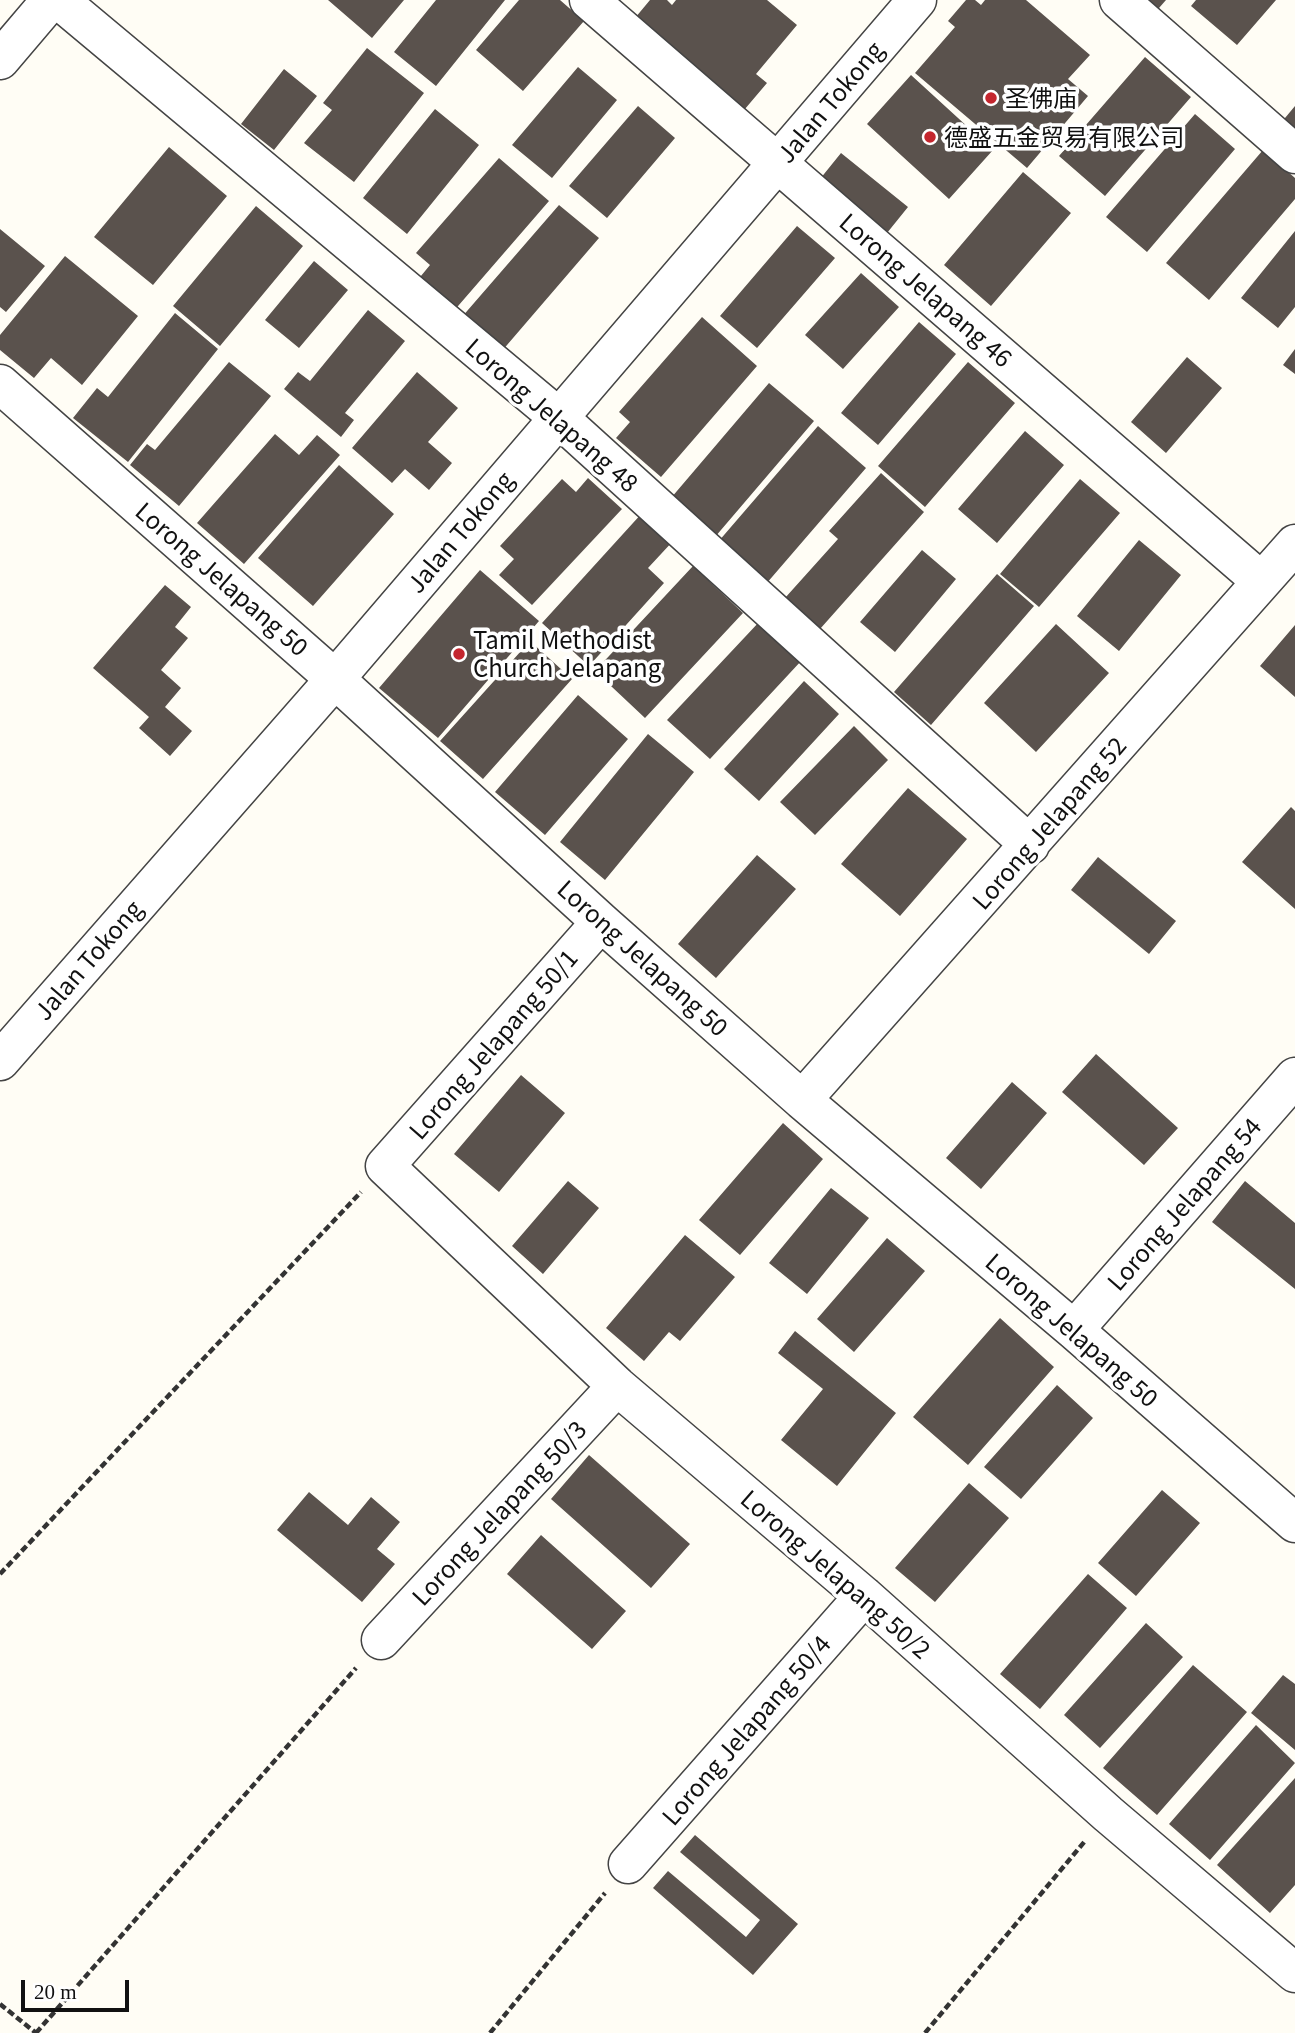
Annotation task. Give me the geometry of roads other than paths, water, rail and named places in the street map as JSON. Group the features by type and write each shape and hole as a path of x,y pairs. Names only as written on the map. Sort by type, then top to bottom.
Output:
{"street":[{"path":"0,60 51,0"},
{"name":"Lorong Jelapang 48","path":"59,0 558,416 1030,845"},
{"name":"Lorong Jelapang 46","path":"589,0 1261,581"},
{"name":"Jalan Tokong","path":"0,1060 335,679 917,0"},
{"path":"1119,0 1295,154"},
{"name":"Lorong Jelapang 50","path":"0,384 335,679 601,922 802,1100 1074,1330 1295,1523"},
{"name":"Lorong Jelapang 52","path":"802,1100 1295,544"},
{"name":"Lorong Jelapang 50/1","path":"385,1166 601,922"},
{"name":"Lorong Jelapang 54","path":"1074,1330 1295,1077"},
{"name":"Lorong Jelapang 50/2","path":"385,1166 617,1387 864,1597 1108,1814 1295,1973"},
{"name":"Lorong Jelapang 50/3","path":"381,1640 617,1387"},
{"name":"Lorong Jelapang 50/4","path":"628,1864 864,1597"}],"place":[{"name":"圣佛庙","path":"991,98"},
{"name":"德盛五金贸易有限公司","path":"930,137"},
{"name":"Tamil Methodist Church Jelapang","path":"459,654"}]}
